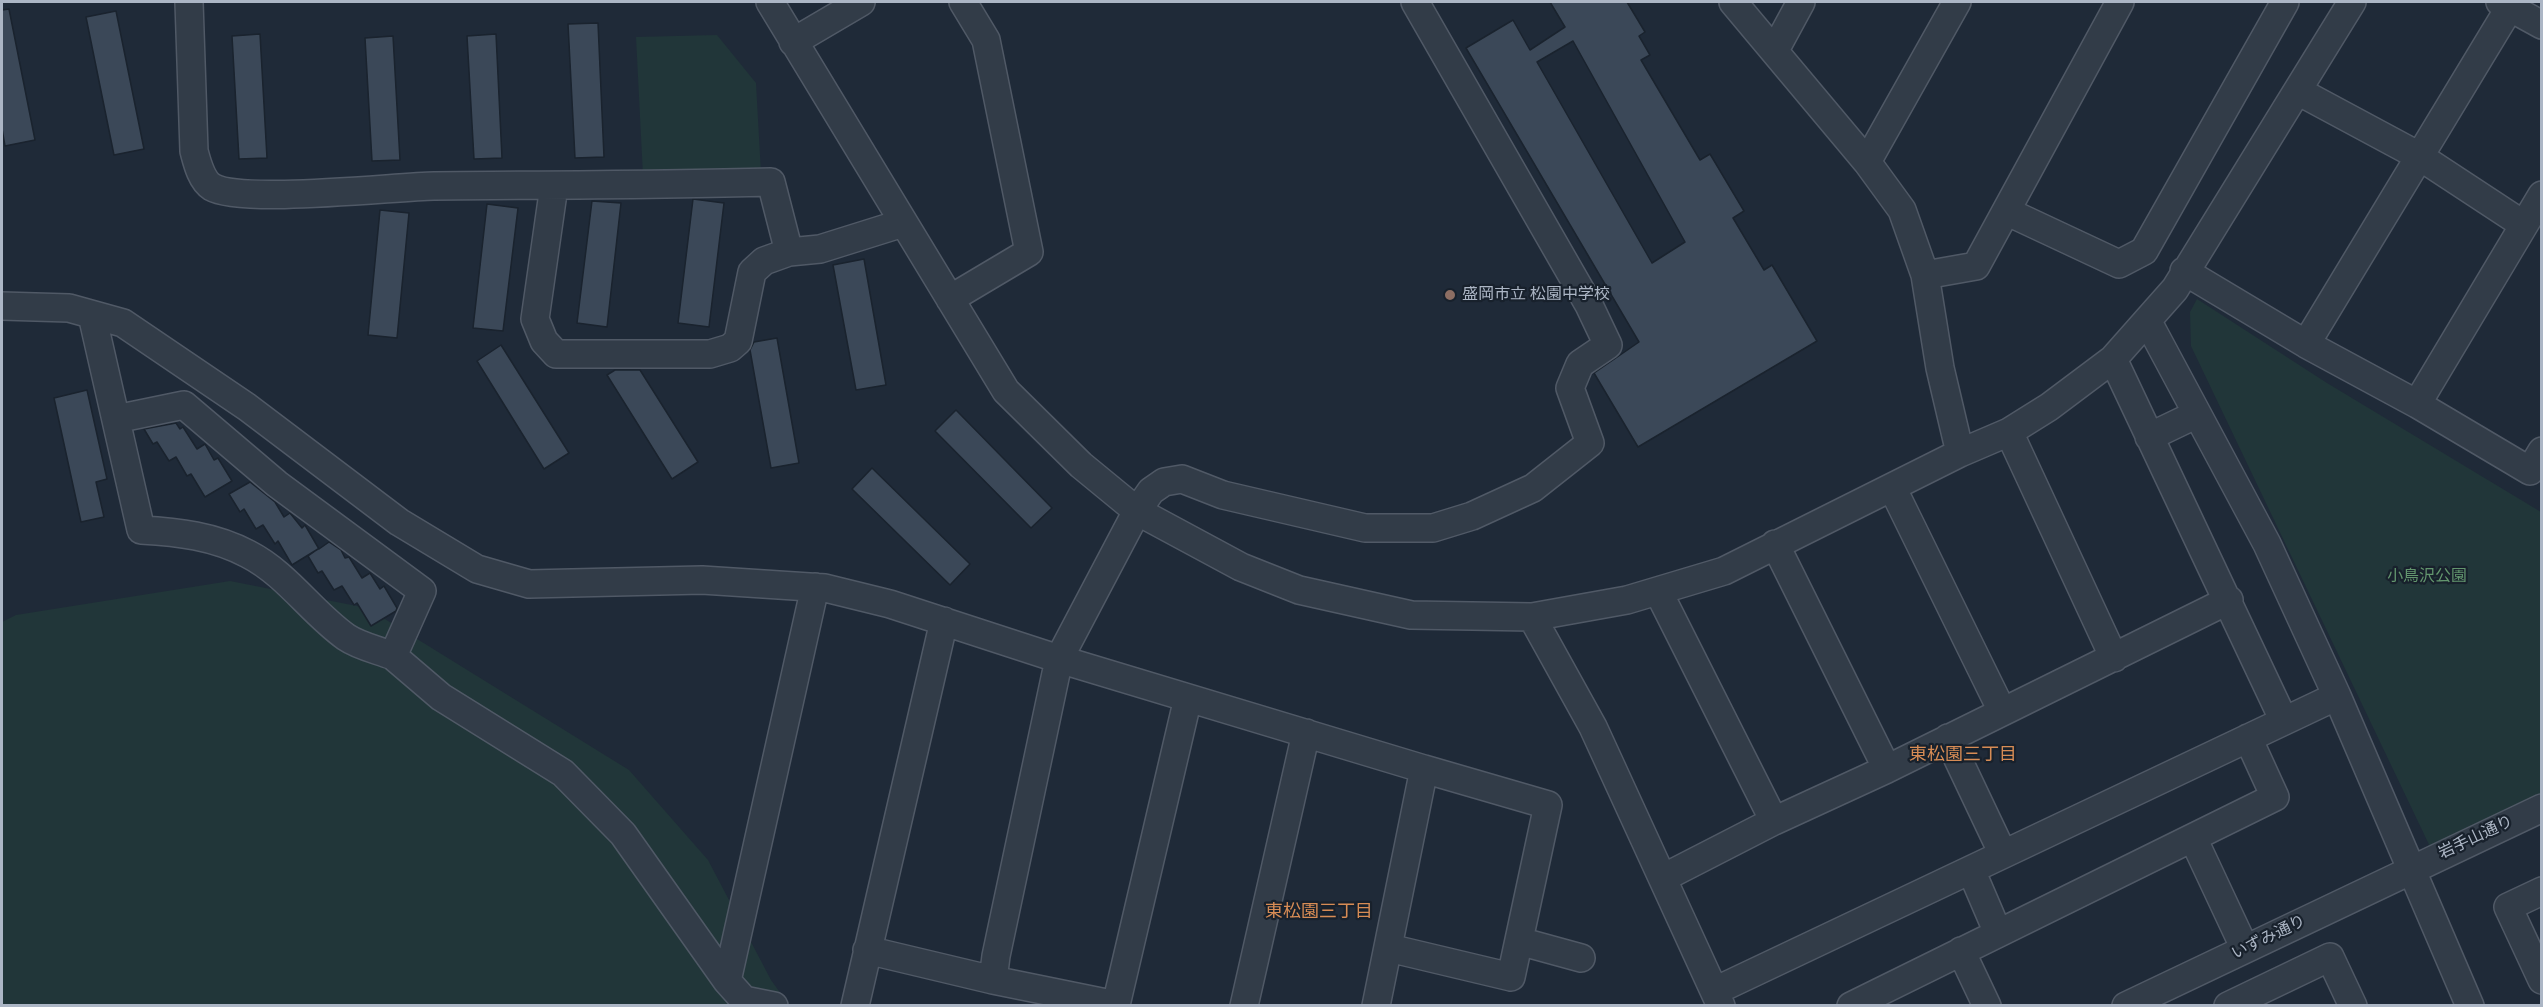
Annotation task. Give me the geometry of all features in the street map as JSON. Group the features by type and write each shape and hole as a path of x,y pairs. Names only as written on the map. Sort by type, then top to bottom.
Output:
{"street":[{"path":"189,2 194,151 200,170 212,186 247,195 432,186 771,182 789,252"},
{"path":"770,2 1006,391 1081,465 1137,511 1241,567 1299,590 1411,615 1532,617 1587,609 1724,571 1960,453 2009,432 2049,407 2113,359 2175,289 2352,2"},
{"path":"793,42 861,2"},
{"path":"993,980 996,956 1059,659 1137,511 1151,491 1164,483 1182,479 1222,495 1365,528 1432,528 1472,516 1533,488 1590,443 1570,388 1580,364 1608,345 1589,305 1415,2"},
{"path":"1733,2 1868,162 1902,210 1925,275 1940,368 1960,453"},
{"path":"1775,50 1801,2"},
{"path":"1868,162 1957,2"},
{"path":"1925,275 1976,266 2008,212 2120,2"},
{"path":"2008,212 2119,264 2144,251 2285,2"},
{"path":"2306,344 2420,156 2508,3 2541,25"},
{"path":"950,299 1029,252 986,40 975,7"},
{"path":"2298,91 2420,156 2524,225"},
{"path":"554,186 535,319 544,341 556,354 710,354 730,348 738,341 752,272 764,261 789,252 820,249 903,223"},
{"path":"2417,404 2541,195"},
{"path":"2184,271 2306,344 2538,467"},
{"path":"2,306 69,308 123,323 247,407 399,522 477,569 529,584 702,580 815,587 890,604 1059,659 1548,805 1511,977 1389,948"},
{"path":"92,315 141,530 182,532 221,542 249,554 281,576 348,638 393,656 441,697 562,773 623,834 727,981 744,1000 774,1005"},
{"path":"2148,322 2268,544 2337,696 2470,1005"},
{"path":"2113,359 2229,600 2284,721"},
{"path":"116,419 184,405 277,484 422,591 393,656"},
{"path":"2149,437 2197,414"},
{"path":"2009,432 2114,658"},
{"path":"1892,487 2002,711"},
{"path":"1775,544 1887,769"},
{"path":"727,981 815,587"},
{"path":"1658,591 1774,820"},
{"path":"1664,878 1774,820 1887,769 2229,600"},
{"path":"1532,617 1593,727 1718,998 2003,854 2337,696"},
{"path":"855,1005 945,621"},
{"path":"867,950 993,980 1118,1005 1188,698"},
{"path":"1244,1005 1306,733"},
{"path":"1948,738 2003,854"},
{"path":"1851,1005 2275,797 2248,738"},
{"path":"1376,1005 1424,769"},
{"name":"岩手山通り","path":"2411,868 2541,808"},
{"path":"2193,838 2245,949"},
{"name":"いずみ通り","path":"2126,1005 2411,868"},
{"path":"1971,870 1998,933"},
{"path":"2541,891 2508,907 2541,978"},
{"path":"1519,941 1581,958"},
{"path":"1961,951 1987,1005"},
{"path":"2228,1005 2330,957 2353,1005"}],"green space":[{"path":"717,35 756,83 761,173 643,176 636,37"},
{"name":"小鳥沢公園","path":"2197,299 2327,383 2541,512 2541,798 2434,855 2191,346 2190,312"},
{"path":"230,581 367,608 629,770 708,860 771,980 789,1005 2,1005 2,622 16,615"}],"building":[{"path":"1550,2 1627,2 1645,32 1639,36 1650,55 1641,60 1700,160 1710,154 1744,211 1733,218 1764,270 1772,265 1817,341 1638,447 1594,373 1639,342 1466,48 1513,20 1530,50 1565,27","holes":["1573,41 1685,242 1652,263 1537,62"]},
{"path":"9,9 35,140 5,146 2,129 2,10"},
{"path":"116,11 144,149 114,155 86,17"},
{"path":"598,23 604,157 575,158 568,24"},
{"path":"260,34 267,158 239,159 232,36"},
{"path":"496,34 502,158 474,159 467,36"},
{"path":"393,36 400,160 372,161 365,38"},
{"path":"693,199 724,203 709,327 678,323"},
{"path":"592,201 621,203 607,327 577,323"},
{"path":"487,204 518,208 503,331 473,328"},
{"path":"380,210 409,213 397,338 368,335"},
{"path":"864,259 886,385 856,390 833,265"},
{"path":"777,338 799,463 771,468 750,350 754,342"},
{"path":"501,345 569,453 544,469 477,361"},
{"path":"615,370 640,370 698,462 672,479 607,375"},
{"path":"87,390 107,479 96,482 104,517 81,522 54,398"},
{"path":"956,410 1052,508 1031,528 935,431"},
{"path":"176,423 180,429 183,427 197,449 205,444 214,460 218,458 232,481 205,497 191,474 187,476 176,457 169,461 157,442 153,444 144,429"},
{"path":"872,468 970,564 950,585 852,489"},
{"path":"250,482 275,502 284,517 290,513 302,528 305,525 319,549 329,542 341,550 345,558 349,557 362,578 370,573 380,589 384,586 397,608 396,611 371,626 357,603 354,605 342,586 334,590 322,571 318,573 308,556 318,549 292,565 278,541 275,544 263,525 256,529 244,509 240,512 229,494"}],"place":[{"name":"盛岡市立 松園中学校","path":"1450,295"}],"district":[{"name":"東松園三丁目","path":"1963,756"},
{"name":"東松園三丁目","path":"1319,913"}]}
